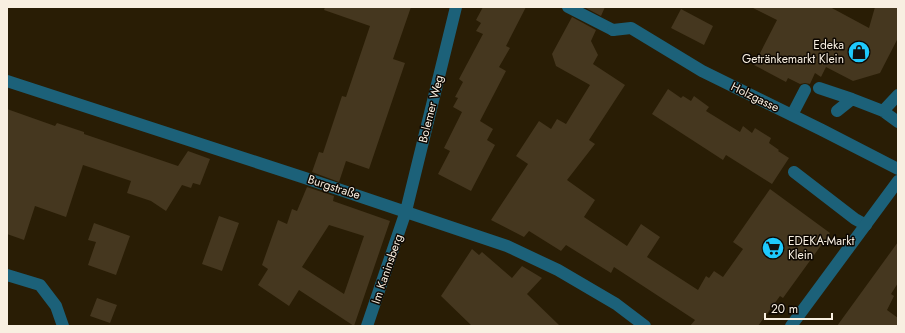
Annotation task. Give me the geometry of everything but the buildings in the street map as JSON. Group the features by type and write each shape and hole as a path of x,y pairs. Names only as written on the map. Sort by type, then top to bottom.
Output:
{"street":[{"name":"Bolemer Weg","path":"406,211 456,7"},
{"name":"Holzgasse","path":"568,7 613,30 631,28 702,71 898,169"},
{"name":"Burgstraße","path":"7,81 406,211 507,246 545,264 616,304 646,326"},
{"path":"819,88 883,110 898,122"},
{"path":"792,115 805,90"},
{"path":"883,110 898,95"},
{"path":"837,111 852,100"},
{"path":"794,172 855,219 866,225"},
{"path":"791,326 898,181"},
{"name":"Im Kaninsberg","path":"367,326 406,211"},
{"path":"7,275 40,285 56,306 63,326"}],"place":[{"name":"Edeka Getränkemarkt Klein","path":"859,52"},
{"name":"EDEKA-Markt Klein","path":"773,248"}]}
